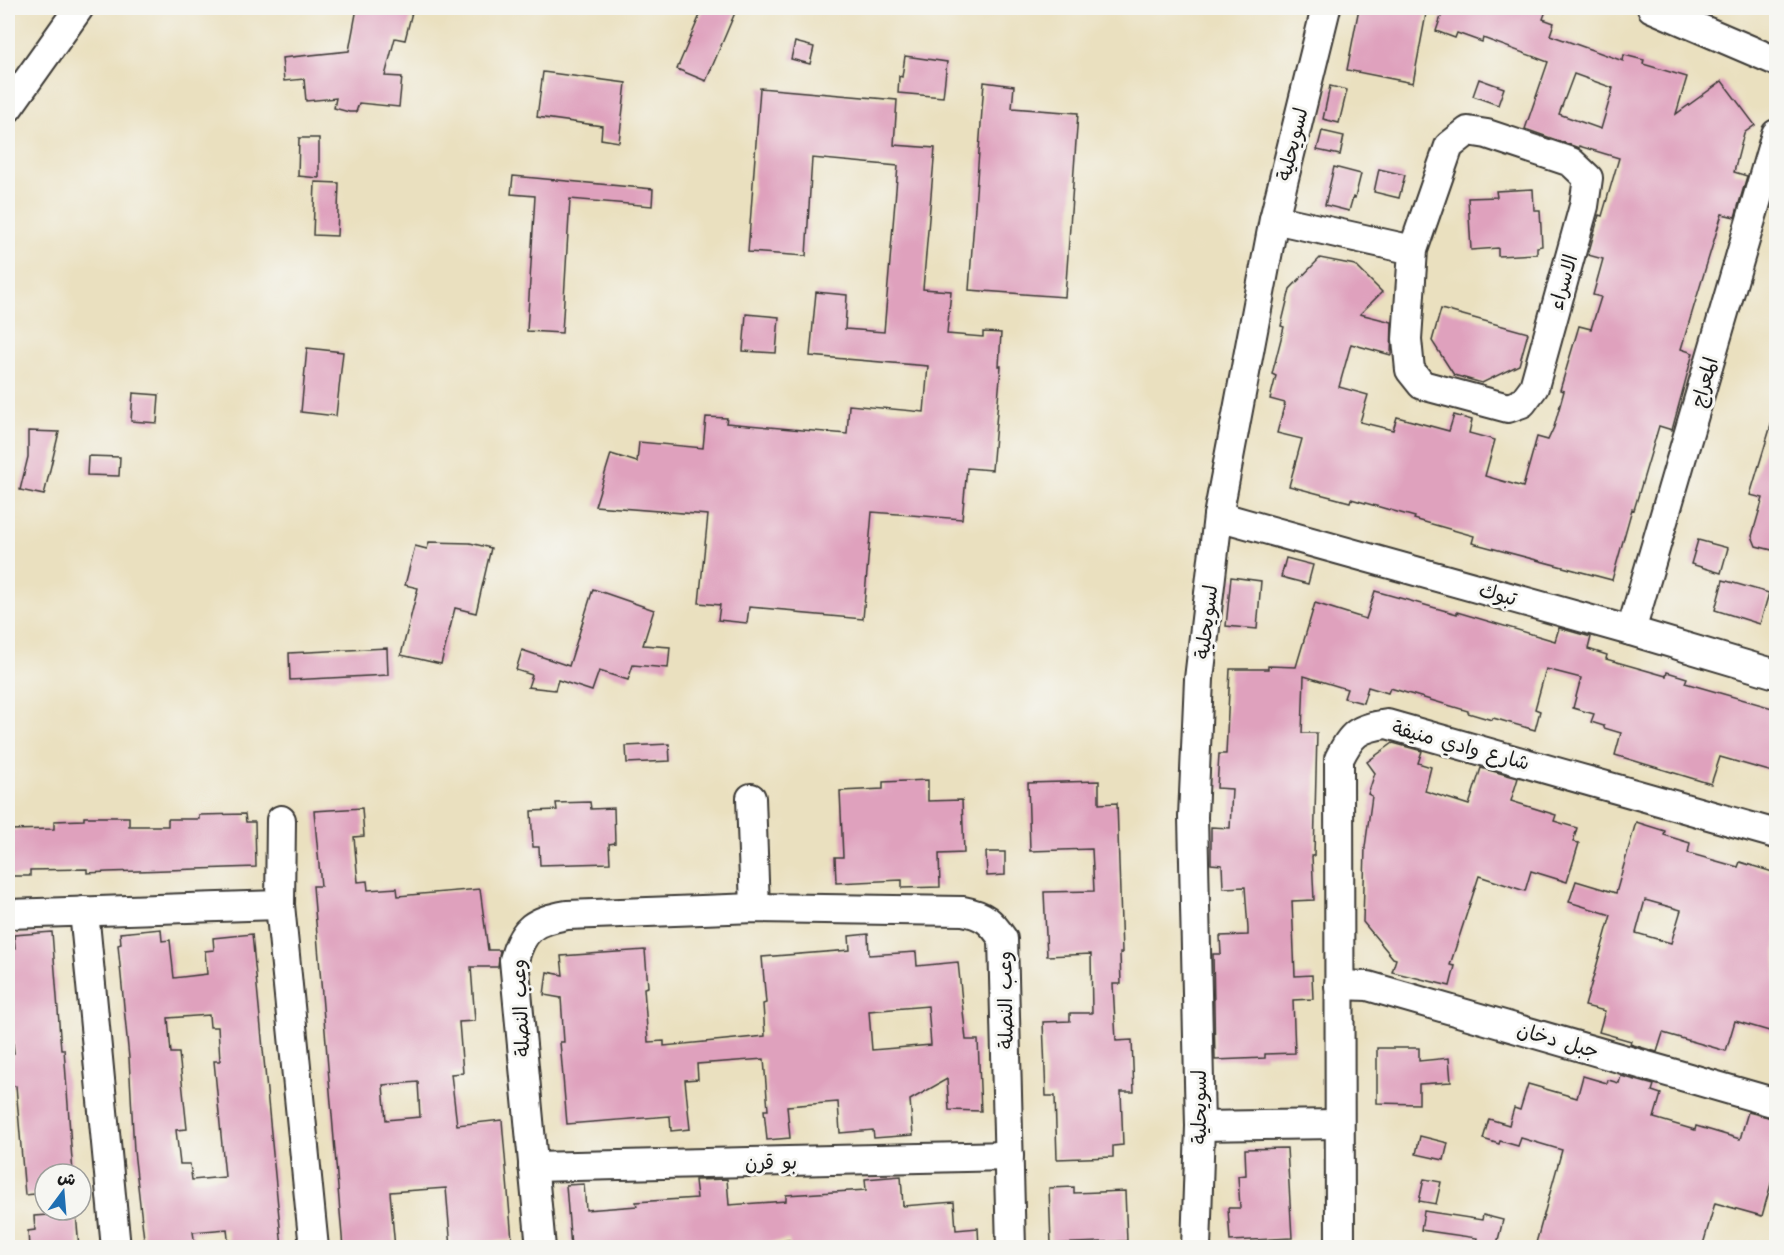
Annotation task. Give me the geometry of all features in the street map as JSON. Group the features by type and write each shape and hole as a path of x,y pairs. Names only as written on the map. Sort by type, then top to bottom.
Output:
{"street":[{"path":"8,108 79,8"},
{"name":"لسويحلية","path":"1196,1248 1200,1126 1193,817 1199,679 1218,516 1274,219 1326,8"},
{"path":"1652,8 1776,61"},
{"name":"الاسراء","path":"1468,131 1487,134 1571,162 1588,178 1584,206 1534,387 1522,403 1508,408 1422,385 1410,370 1407,339 1413,250 1449,146 1468,131"},
{"name":"المعراج","path":"1631,631 1776,134"},
{"path":"1274,219 1413,250"},
{"name":"تبوك","path":"1218,516 1631,631 1776,674"},
{"name":"شارع وادي منيفة","path":"1340,1248 1339,759 1348,741 1365,727 1387,724 1776,834"},
{"path":"751,798 755,908"},
{"path":"281,820 280,905 314,1248"},
{"path":"8,914 280,905"},
{"name":"وعب النصلة","path":"541,1248 514,960 519,943 527,930 544,919 567,915 755,908 963,911 979,914 994,926 1003,939 1011,1248"},
{"path":"84,911 116,1248"},
{"name":"جبل دخان","path":"1339,985 1368,986 1776,1103"},
{"path":"1200,1126 1339,1124"},
{"name":"بو قرن","path":"533,1167 1009,1156"}],"building":[{"path":"357,8 413,8 405,40 395,38 385,76 402,77 399,107 359,103 356,112 349,112 334,108 336,98 306,101 304,79 284,81 282,58 349,51"},
{"path":"703,8 737,8 706,81 677,69"},
{"path":"1359,8 1393,8 1426,14 1413,83 1347,70"},
{"path":"1444,8 1547,8 1543,19 1554,23 1550,35 1623,61 1624,55 1644,60 1643,64 1687,77 1676,114 1722,81 1755,125 1744,133 1734,172 1747,176 1735,217 1722,214 1681,349 1693,353 1672,430 1659,426 1612,580 1472,543 1474,536 1414,519 1415,517 1351,499 1350,502 1289,486 1302,439 1277,433 1285,403 1270,399 1276,376 1272,374 1284,327 1281,326 1290,289 1320,258 1355,265 1382,292 1360,314 1392,322 1391,355 1351,344 1339,387 1368,395 1360,422 1393,430 1397,417 1449,431 1454,415 1472,420 1469,433 1495,440 1485,476 1523,487 1537,437 1548,440 1554,427 1564,391 1560,390 1579,326 1591,329 1601,297 1593,295 1603,259 1588,255 1619,158 1579,146 1579,148 1525,129 1548,62 1483,38 1482,42 1457,33 1455,38 1436,31","holes":["1574,74 1613,88 1601,129 1559,114"]},
{"path":"795,42 814,47 810,64 791,59"},
{"path":"905,56 947,62 943,97 898,93 899,76 902,77"},
{"path":"543,72 626,83 619,142 601,139 602,126 537,117"},
{"path":"1479,79 1504,88 1498,105 1473,96"},
{"path":"984,82 1014,86 1012,108 1078,113 1065,297 969,290"},
{"path":"1330,86 1347,90 1339,123 1323,119"},
{"path":"760,88 897,100 894,145 935,148 923,289 951,291 947,334 983,337 983,332 1001,333 999,366 1001,366 992,470 967,468 962,519 872,512 863,619 749,607 747,623 718,620 720,605 699,603 708,515 595,506 611,454 637,462 639,442 703,448 706,417 727,418 726,423 847,434 849,405 924,412 928,366 810,356 816,292 847,295 845,329 884,332 898,166 812,158 806,256 748,252"},
{"path":"1322,131 1344,136 1340,155 1317,150"},
{"path":"299,138 319,138 319,178 298,176"},
{"path":"1334,167 1361,174 1349,211 1325,205"},
{"path":"1379,169 1405,175 1399,198 1374,192"},
{"path":"513,176 653,189 652,206 570,199 562,333 527,331 535,196 511,194"},
{"path":"315,182 339,183 337,236 313,235"},
{"path":"1533,189 1534,210 1540,210 1542,246 1537,247 1537,254 1498,256 1498,248 1471,250 1468,198 1497,197 1496,191"},
{"path":"1441,309 1528,333 1519,365 1482,383 1454,375 1432,341"},
{"path":"746,314 779,317 776,353 743,351"},
{"path":"307,348 343,352 336,416 301,412"},
{"path":"133,393 159,395 157,423 131,421"},
{"path":"1772,422 1776,423 1776,551 1756,546 1752,536 1763,498 1750,495"},
{"path":"28,431 59,432 44,495 20,490 28,457"},
{"path":"88,456 120,457 119,476 87,475"},
{"path":"1698,540 1728,548 1721,573 1691,564"},
{"path":"429,542 470,543 491,548 476,613 455,608 441,664 401,655 418,588 405,585 415,546 427,549"},
{"path":"1286,558 1313,565 1308,584 1281,577"},
{"path":"1231,577 1261,581 1257,629 1226,626"},
{"path":"1723,580 1769,593 1760,624 1715,610"},
{"path":"593,589 654,610 643,645 670,647 668,668 633,665 628,680 599,671 592,691 558,680 555,690 528,687 532,675 516,670 522,650 569,666"},
{"path":"1375,591 1555,641 1559,628 1591,637 1588,649 1607,655 1606,659 1666,676 1667,672 1687,678 1685,683 1776,709 1776,773 1720,757 1711,784 1615,755 1621,733 1591,722 1594,714 1573,708 1581,678 1546,669 1535,709 1540,711 1535,730 1493,718 1492,720 1390,688 1388,693 1368,687 1363,703 1344,698 1347,689 1304,676 1302,733 1317,733 1314,856 1312,856 1314,900 1292,901 1295,976 1312,975 1313,999 1293,1000 1295,1053 1265,1054 1265,1058 1215,1060 1213,954 1221,954 1220,936 1248,935 1245,887 1223,888 1222,865 1211,864 1211,827 1230,828 1232,789 1217,788 1219,754 1226,754 1230,669 1268,669 1268,666 1296,667 1315,603 1366,619"},
{"path":"387,648 388,675 290,680 289,653"},
{"path":"1393,743 1422,751 1418,763 1431,767 1425,791 1469,805 1481,768 1518,778 1511,801 1556,815 1554,821 1577,828 1573,842 1579,843 1567,882 1531,871 1525,891 1479,876 1450,965 1455,966 1450,986 1392,972 1396,959 1363,922 1365,847 1372,796 1368,794 1375,773 1367,762"},
{"path":"669,744 670,761 627,763 626,746"},
{"path":"928,780 928,801 962,800 964,853 939,854 940,887 902,888 902,880 836,883 835,857 843,857 840,791 883,789 883,782"},
{"path":"1099,781 1099,804 1117,803 1122,953 1120,953 1121,984 1113,984 1116,1041 1132,1040 1134,1092 1121,1092 1123,1145 1113,1146 1113,1157 1057,1159 1055,1096 1046,1096 1043,1022 1070,1021 1070,1013 1092,1013 1091,954 1047,956 1044,892 1094,891 1092,849 1030,851 1028,783"},
{"path":"590,802 591,809 614,808 615,843 609,844 610,863 540,865 539,847 533,847 531,811 557,810 556,803"},
{"path":"362,808 364,836 354,837 358,882 367,881 368,890 397,888 398,896 480,889 488,950 500,950 498,967 471,967 475,1021 459,1022 463,1073 451,1074 457,1125 502,1120 512,1240 472,1243 473,1248 451,1248 446,1188 390,1192 395,1248 343,1248 313,886 321,886 314,811","holes":["418,1082 420,1117 386,1120 383,1085"]},
{"path":"245,814 246,822 255,822 256,867 87,873 87,869 30,870 30,876 8,876 8,830 54,829 54,821 84,820 84,817 129,817 129,826 168,826 168,819 199,819 199,815"},
{"path":"1636,822 1665,831 1664,835 1690,843 1688,853 1738,867 1740,862 1776,873 1776,1033 1735,1021 1726,1051 1663,1033 1657,1052 1630,1044 1631,1041 1599,1032 1605,1011 1585,1006 1611,915 1569,902 1576,881 1616,893","holes":["1645,900 1681,910 1671,943 1636,933"]},
{"path":"986,852 1005,852 1005,875 987,876"},
{"path":"161,929 162,941 170,940 174,978 207,974 205,951 214,950 213,938 252,934 282,1248 229,1248 227,1229 193,1232 195,1245 186,1248 145,1248 134,1151 129,1058 118,945 121,944 120,933","holes":["209,1015 210,1027 218,1027 220,1061 214,1061 225,1177 192,1180 190,1164 180,1164 176,1130 187,1129 179,1053 171,1053 168,1018"]},
{"path":"52,932 72,1162 33,1162 33,1194 25,1195 16,1086 8,1087 8,1062 12,1061 12,1053 14,1053 9,1006 11,1006 8,949 15,948 14,935"},
{"path":"868,934 869,955 916,952 917,966 958,962 966,1040 978,1040 981,1111 949,1110 947,1079 910,1100 913,1135 874,1138 873,1130 840,1133 838,1102 787,1106 790,1138 767,1140 764,1110 768,1110 764,1059 697,1064 698,1079 685,1080 690,1129 671,1131 670,1116 567,1124 560,1042 564,1042 561,998 544,995 547,972 563,975 561,956 645,950 648,987 644,988 648,1042 664,1041 664,1046 765,1036 763,1004 766,1003 762,957 850,950 849,936","holes":["928,1006 931,1045 872,1050 869,1011"]},
{"path":"1377,1048 1419,1048 1419,1061 1449,1058 1451,1082 1419,1084 1419,1104 1377,1103"},
{"path":"1583,1076 1607,1083 1608,1080 1619,1083 1621,1076 1654,1085 1652,1091 1661,1094 1654,1118 1695,1130 1696,1126 1740,1139 1748,1112 1776,1119 1776,1166 1762,1216 1715,1203 1702,1248 1550,1248 1536,1243 1562,1150 1521,1138 1518,1146 1483,1139 1489,1119 1509,1125 1514,1108 1520,1110 1528,1084 1577,1098"},
{"path":"1420,1136 1448,1143 1444,1160 1416,1154"},
{"path":"1287,1148 1292,1238 1230,1241 1228,1208 1240,1208 1238,1176 1246,1175 1245,1149"},
{"path":"901,1176 903,1206 954,1202 956,1230 978,1228 979,1248 790,1248 789,1240 723,1248 571,1248 566,1185 584,1184 586,1210 637,1206 636,1202 697,1198 695,1180 727,1179 729,1205 786,1201 786,1195 866,1190 865,1179"},
{"path":"1424,1179 1441,1182 1436,1204 1419,1201"},
{"path":"1074,1187 1074,1193 1125,1191 1127,1241 1051,1244 1049,1188"},
{"path":"1424,1211 1482,1220 1483,1215 1503,1220 1496,1248 1476,1242 1477,1238 1421,1230"},
{"path":"34,1222 77,1222 79,1248 29,1248 28,1231 35,1230"}]}
